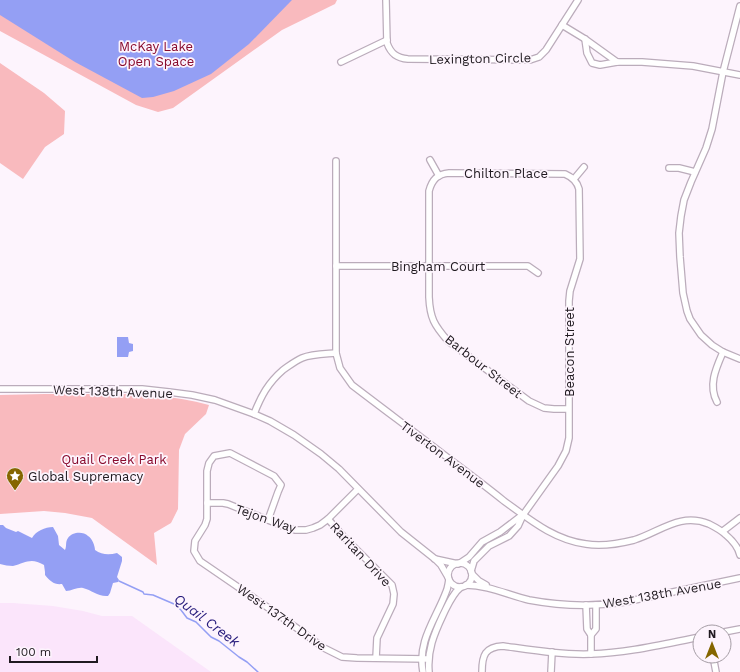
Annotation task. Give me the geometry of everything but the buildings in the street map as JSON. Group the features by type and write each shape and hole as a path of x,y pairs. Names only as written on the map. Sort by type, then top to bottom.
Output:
{"street":[{"path":"341,62 387,40 386,0"},
{"name":"Lexington Circle","path":"387,40 392,53 404,58 530,60 541,55 578,0"},
{"path":"740,6 723,72 712,129 706,148 684,200 679,233 683,293 687,311 695,327 706,341 723,352 740,359"},
{"path":"562,25 618,62"},
{"path":"585,39 587,53 592,63 600,66 618,62 642,62 693,66 740,75"},
{"path":"430,160 439,176"},
{"name":"Tiverton Avenue","path":"336,161 336,353 340,368 352,385 523,515 556,536 585,544 607,545 634,540 670,525 683,521 694,520 705,522 723,531 735,545 740,555"},
{"path":"574,179 584,167"},
{"path":"669,168 679,168 695,172"},
{"name":"Chilton Place","path":"439,176 449,173 557,173 565,174 574,179"},
{"name":"Barbour Street","path":"439,176 435,178 429,191 429,297 430,310 433,320 448,341 529,401 544,408 569,409"},
{"name":"Beacon Street","path":"471,572 474,561 489,546 509,536 518,526 523,515 558,466 566,450 569,438 569,301 570,291 580,260 579,189 574,179"},
{"name":"Bingham Court","path":"336,266 528,266 538,273"},
{"path":"717,402 713,394 712,387 723,352"},
{"path":"254,414 266,389 276,377 292,363 302,358 336,353"},
{"name":"West 138th Avenue","path":"0,389 142,390 169,392 215,400 254,414 294,434 339,469 401,532 435,559 449,578"},
{"path":"206,503 208,463 214,456 230,453 274,476 281,486 268,520"},
{"name":"Tejon Way","path":"206,503 224,503 283,526 295,530 301,530 320,525 358,489"},
{"name":"West 137th Drive","path":"206,503 205,525 195,541 194,551 200,560 324,648 342,657 428,659"},
{"name":"Beacon Street","path":"459,564 469,557 482,542 500,532 523,515"},
{"path":"723,531 740,518"},
{"name":"Raritan Drive","path":"328,519 342,536 392,585 394,594 393,604 377,638 376,658"},
{"name":"West 138th Avenue","path":"435,559 459,564"},
{"path":"423,672 421,659 423,647 447,591 449,578 448,573 452,567 459,564 466,566 471,572 470,580 453,595 436,630 431,643 428,659 429,672"},
{"name":"West 138th Avenue","path":"471,572 479,581 490,588"},
{"path":"449,578 454,585 464,586"},
{"name":"West 138th Avenue","path":"464,586 473,585 490,588 529,600 551,603 606,605 740,578"},
{"path":"586,605 586,628 591,635"},
{"path":"591,654 591,635 596,628 596,605"},
{"path":"482,672 484,656 488,650 495,646 552,652 591,654 620,652 692,639"},
{"path":"552,652 552,672"}],"shaded area":[{"path":"0,603 53,606 102,616 132,616 211,672 0,672"}],"green space":[{"name":"McKay Lake Open Space","path":"0,0 337,0 335,4 282,30 173,108 158,112 136,105 0,31"},
{"path":"0,63 44,93 65,111 64,134 45,147 23,179 0,163"},
{"name":"Quail Creek Park","path":"0,395 148,395 189,400 209,405 206,414 185,434 179,450 178,509 171,523 154,533 157,565 92,518 44,511 0,514"}],"water":[{"name":"McKay Lake Open Space","path":"0,0 292,0 249,44 211,74 174,91 153,97 142,98 75,62 0,15"},
{"path":"117,337 128,337 129,343 133,344 133,351 129,352 128,357 117,357"},
{"path":"0,525 3,525 6,528 16,532 18,531 32,538 41,530 53,527 58,536 59,545 65,550 68,538 72,534 86,534 91,538 95,550 98,552 106,554 117,553 122,557 117,577 119,580 118,582 113,583 108,596 104,596 83,588 66,591 62,584 52,582 45,575 44,565 35,561 28,561 13,566 0,564"}],"waterway":[{"name":"Quail Creek","path":"119,581 143,592 144,594 153,595 174,604 187,618 196,622 211,637 219,641 258,672"}],"place":[{"name":"Global Supremacy","path":"15,491"}]}
